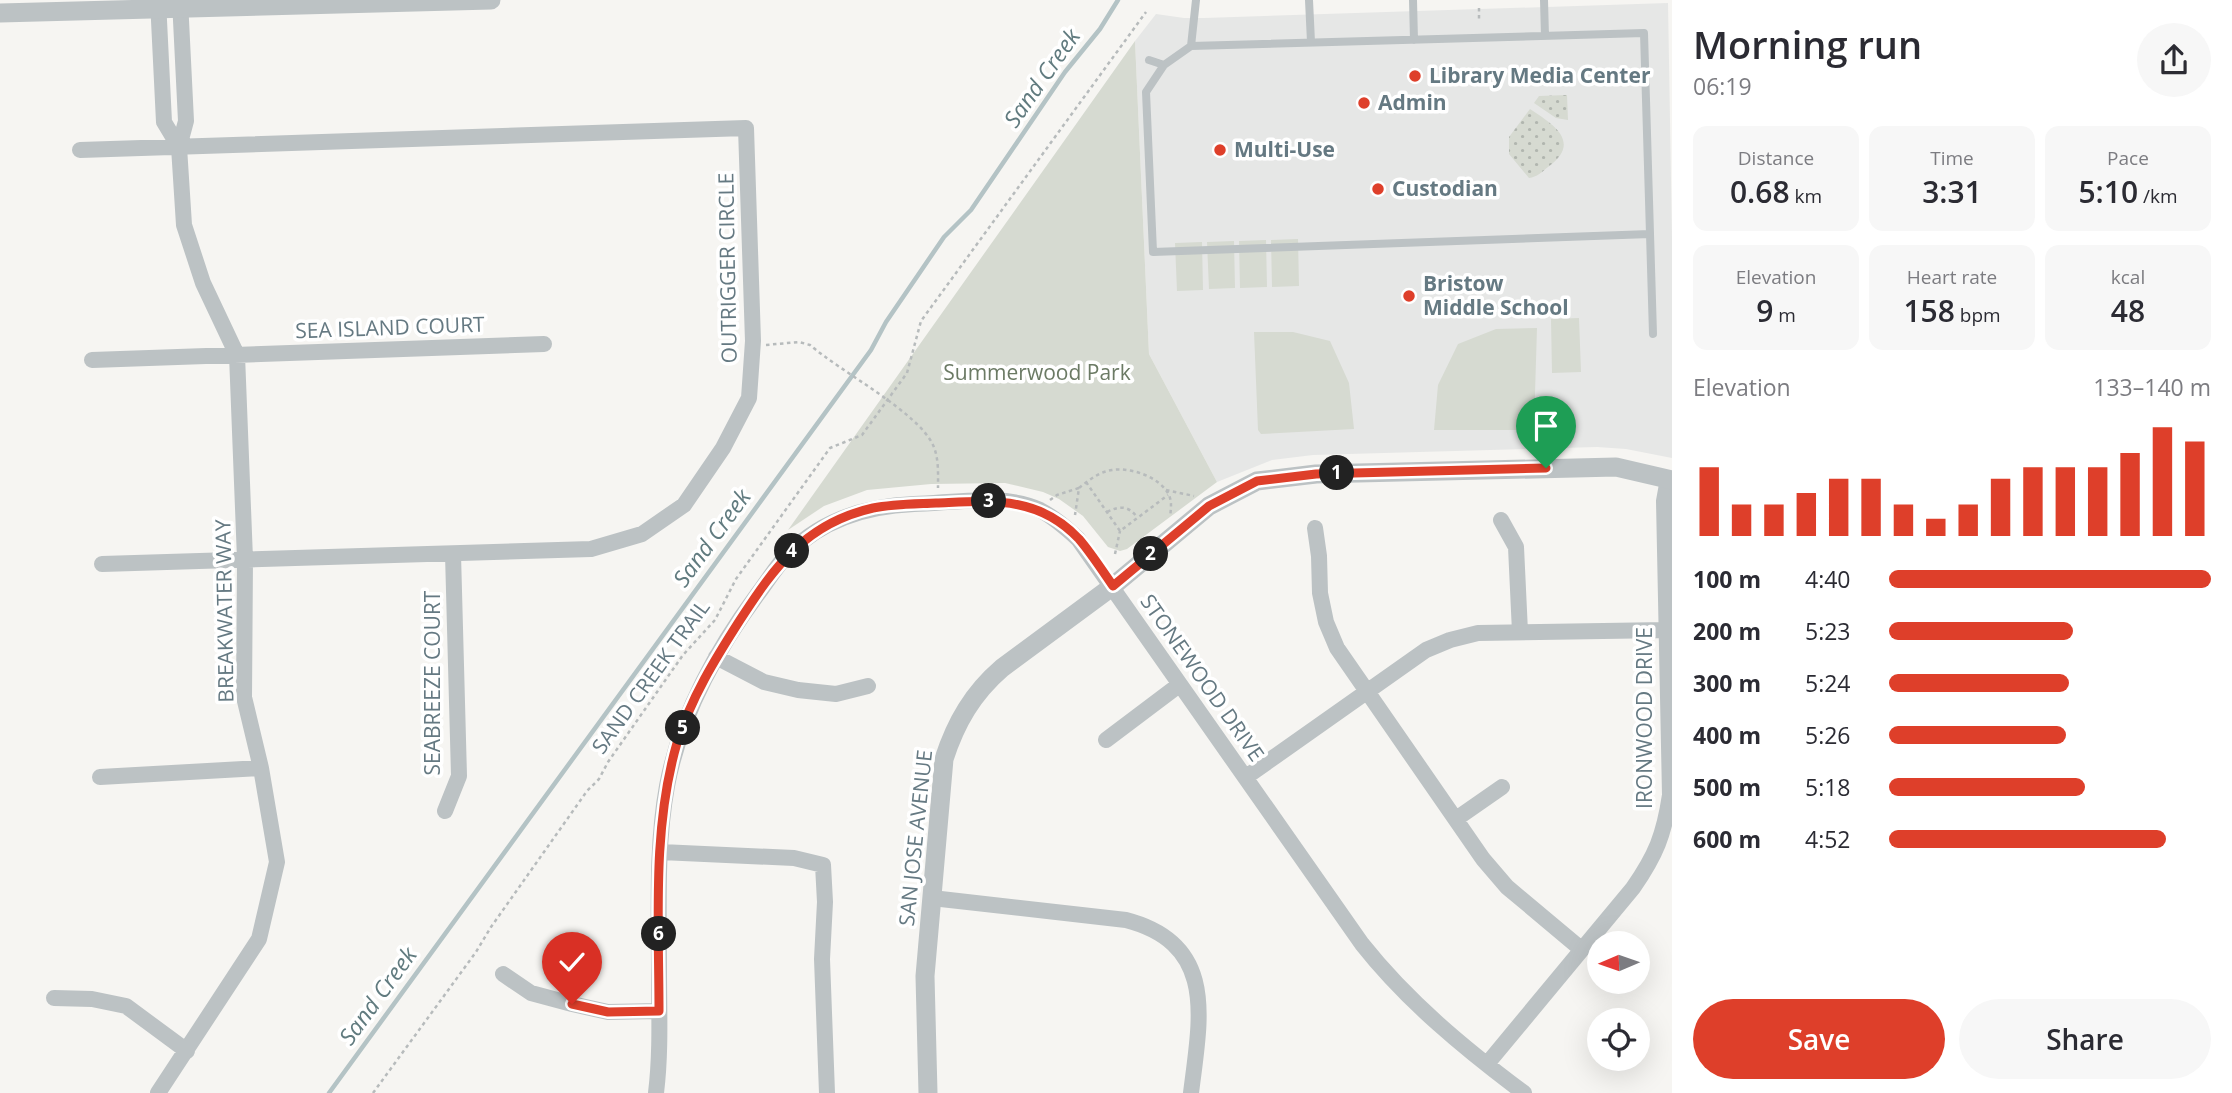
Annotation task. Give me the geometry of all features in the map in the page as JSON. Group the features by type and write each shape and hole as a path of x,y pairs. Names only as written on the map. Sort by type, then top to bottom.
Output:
{"street":[{"path":"0,13 181,4 491,0"},
{"name":"BREAKWATER WAY","path":"158,1093 259,939 277,862 261,768 244,697 245,559 237,355 203,283 184,225 179,146 186,121 181,4"},
{"name":"BREAKWATER WAY","path":"158,5 164,122 179,146"},
{"name":"OUTRIGGER CIRCLE","path":"102,564 591,549 642,534 684,505 723,448 749,398 753,346 746,128 179,146"},
{"path":"80,150 179,146"},
{"name":"SEA ISLAND COURT","path":"92,360 544,344"},
{"name":"SAN JOSE AVENUE","path":"928,1093 925,976 944,759 952,733 967,706 986,682 1002,668 1113,586 1209,506 1257,481 1342,473 1616,467 1671,477"},
{"name":"IRONWOOD DRIVE","path":"1487,1064 1633,888 1653,859 1666,826 1670,795 1664,501 1671,477"},
{"name":"STONEWOOD DRIVE","path":"656,1093 660,1059 661,852 667,785 689,710 716,657 788,554 815,532 846,516 876,508 1007,501 1038,509 1058,521 1078,539 1385,974 1415,1003 1524,1093"},
{"path":"1501,520 1516,547 1520,632"},
{"path":"1315,528 1320,593 1326,622 1344,659 1483,859 1507,887 1581,949"},
{"name":"SEABREEZE COURT","path":"445,811 459,776 453,554"},
{"path":"1246,777 1426,650 1450,640 1478,633 1666,630"},
{"path":"716,657 764,682 798,690 836,694 868,686"},
{"path":"1106,740 1179,685"},
{"path":"100,776 261,768"},
{"path":"1457,819 1502,787"},
{"path":"661,852 793,858 823,866 825,902 822,959 827,1093"},
{"path":"932,898 1126,920 1144,925 1168,937 1185,958 1196,980 1199,1004 1191,1093"},
{"path":"503,974 531,993 572,1004 608,1012 659,1011"},
{"path":"54,998 92,999 126,1006 187,1051"}],"lane":[{"path":"1191,46 1196,0"},
{"path":"1309,0 1311,42"},
{"path":"1413,0 1414,40"},
{"path":"1544,0 1545,36"},
{"path":"1650,234 1153,252 1146,92 1164,65 1191,46 1644,33 1653,334"},
{"path":"1149,60 1164,65"}],"path":[{"path":"1479,8 1479,19"},
{"name":"SAND CREEK TRAIL","path":"373,1093 476,952 587,791 599,779 683,655 715,620 736,579 830,448 862,435 907,373 921,321 1146,12"},
{"path":"753,346 799,342 810,345 903,411 929,436 935,448 939,488"},
{"path":"1050,500 1079,488 1099,474 1121,469 1143,474 1166,490 1200,499"},
{"path":"1086,482 1120,531"},
{"path":"1074,515 1079,488"},
{"path":"1166,490 1172,504 1170,521"},
{"path":"1115,554 1120,531 1169,495"},
{"path":"1107,512 1124,507 1132,510 1138,518"},
{"path":"715,620 721,624"},
{"path":"476,952 483,958"}],"shaded area":[{"name":"Bristow Middle School","path":"1668,3 1672,458 1626,449 1597,447 1313,455 1272,460 1217,482 1149,354 1135,41 1156,14 1204,18"}],"green space":[{"name":"Summerwood Park","path":"1135,41 1149,354 1217,482 1127,549 1120,551 1108,547 1083,516 1059,499 1043,492 1005,483 931,484 867,490 824,506 788,530"},
{"path":"1567,95 1568,120 1556,118 1534,103 1539,96"},
{"path":"1530,109 1548,121 1564,142 1558,158 1539,174 1529,178 1509,154 1509,137"},
{"path":"1298,239 1299,286 1272,287 1271,240"},
{"path":"1266,240 1267,287 1240,288 1239,241"},
{"path":"1234,241 1235,288 1209,289 1207,242"},
{"path":"1202,242 1203,290 1177,291 1175,243"},
{"path":"1579,318 1581,372 1552,373 1551,319"},
{"path":"1537,328 1534,426 1531,430 1434,430 1438,385 1458,344 1496,329"},
{"path":"1254,332 1293,332 1330,341 1349,383 1354,429 1261,434 1258,430"}],"waterway":[{"name":"Sand Creek","path":"329,1093 871,350 886,322 944,237 971,210 1065,72 1100,29 1118,0"}],"place":[{"name":"Library Media Center","path":"1415,76"},
{"name":"Admin","path":"1364,103"},
{"name":"Multi-Use","path":"1220,150"},
{"name":"Custodian","path":"1378,189"},
{"name":"Bristow Middle School","path":"1409,296"}],"route":[{"path":"572,1004 608,1012 659,1011 662,824 667,785 678,742 689,710 716,657 788,554 815,532 846,516 876,508 1007,501 1038,509 1058,521 1078,539 1113,586 1209,506 1257,481 1316,474 1546,468"}]}
